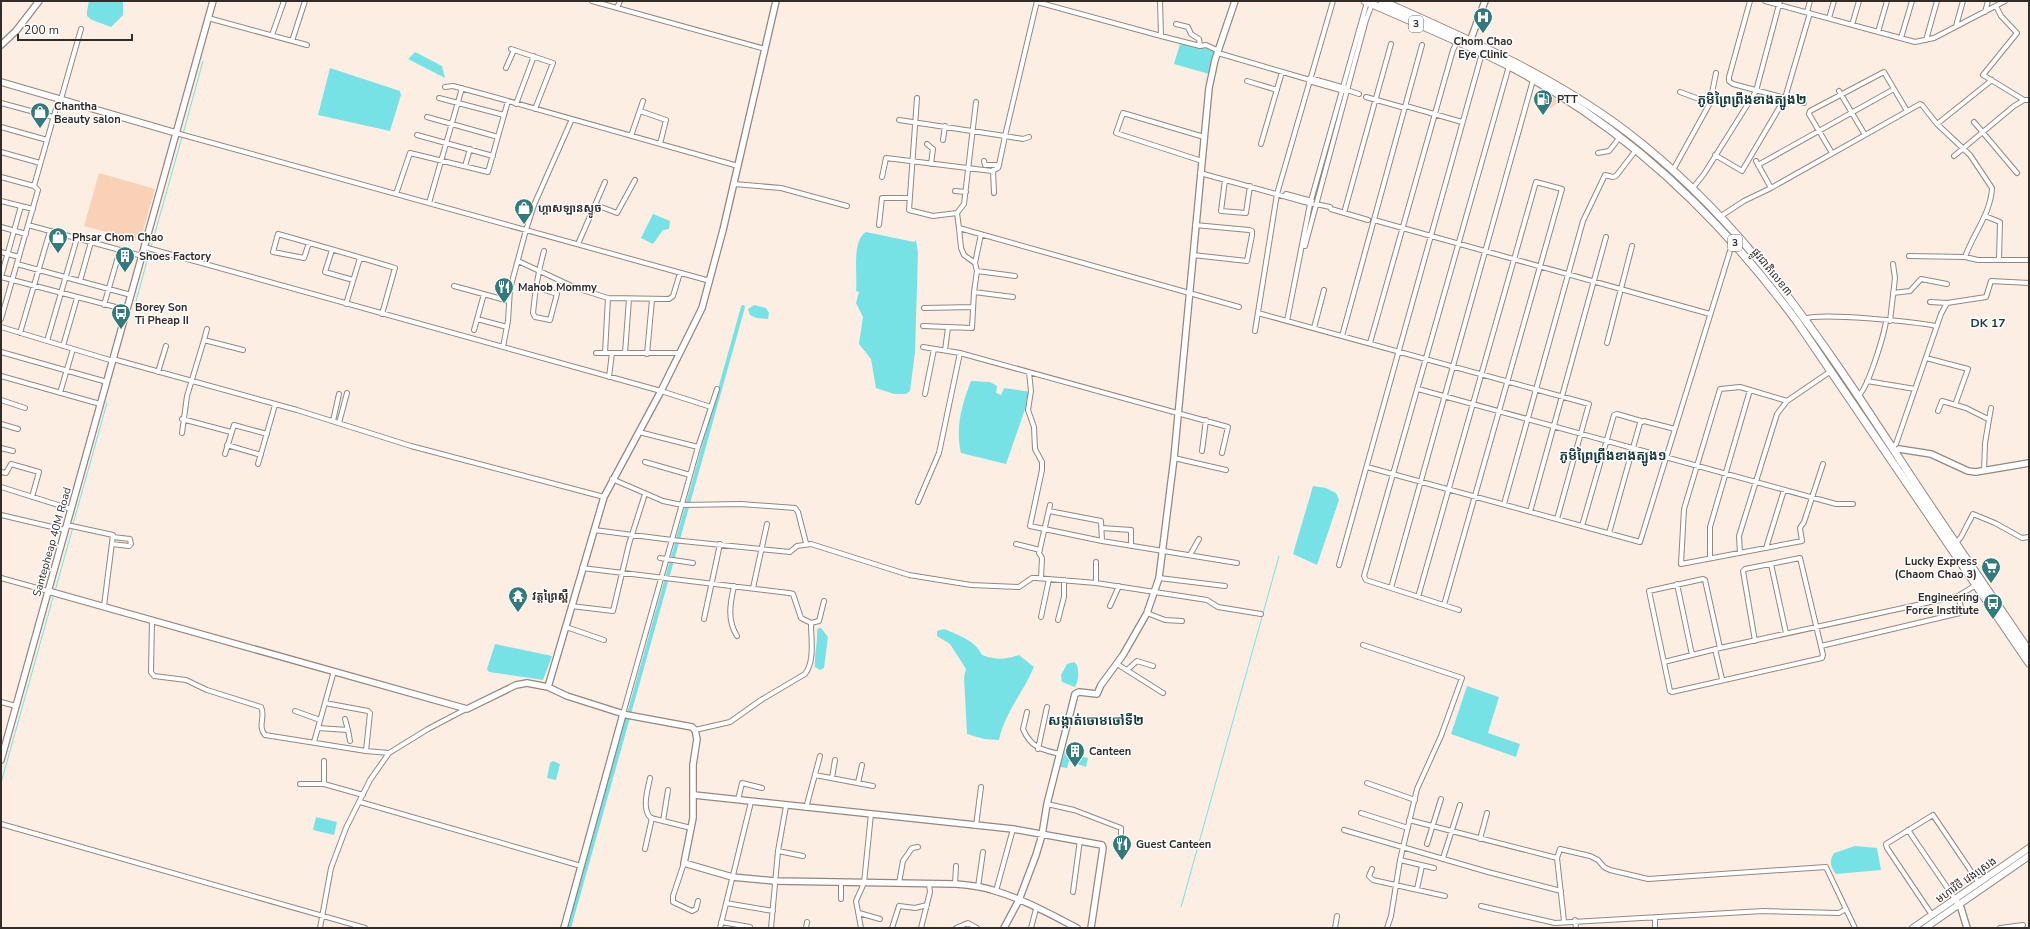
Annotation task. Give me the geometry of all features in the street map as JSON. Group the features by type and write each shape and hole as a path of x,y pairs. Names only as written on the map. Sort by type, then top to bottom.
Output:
{"highway":[{"name":"ផ្លូវជាតិលេខ៣","path":"1382,1 1459,39"},
{"name":"ផ្លូវជាតិលេខ៣","path":"1368,2 1530,69 1578,98 1625,131 1693,188 1721,216 1779,284 1895,448 2029,651"},
{"name":"ផ្លូវជាតិលេខ៣","path":"1469,43 1482,53 1509,66 1575,105 1620,137 1687,194 1736,245 1777,295 1831,371 2029,664"}],"main road":[{"name":"មហាវិថី វេងស្រេង","path":"1925,928 1979,883 2029,848"},
{"name":"មហាវិថី វេងស្រេង","path":"1914,928 1932,915 1957,902 2029,856"}],"street":[{"path":"1,45 16,31 39,1"},
{"name":"Santepheap 40M Road","path":"1,760 50,592 68,527 71,509 178,133 213,1"},
{"path":"272,35 284,1"},
{"path":"292,41 305,1"},
{"path":"592,1 765,50"},
{"path":"617,8 620,1"},
{"path":"548,687 566,627 570,606 604,497 612,479 661,391 702,308 734,184 776,1"},
{"path":"1160,1 1161,36"},
{"path":"1004,928 1019,900 1042,835 1047,804 1075,694 1079,692 1096,694 1101,684 1117,664 1147,613 1156,592 1163,551 1174,458 1209,88 1218,52 1235,1"},
{"path":"1255,331 1277,193 1333,1"},
{"path":"1469,43 1484,1"},
{"path":"1750,1 1729,77 1729,82 1756,91 1804,103"},
{"path":"1765,1 1780,3 1808,13 1915,42 1926,40 2006,1"},
{"path":"1715,155 1742,171 1785,98 1810,1"},
{"path":"1829,18 1834,1"},
{"path":"1852,25 1859,1"},
{"path":"1878,32 1887,1"},
{"path":"1901,38 1912,1"},
{"path":"1926,40 1937,1"},
{"path":"1956,26 1963,1"},
{"path":"1985,12 1988,1"},
{"path":"882,177 886,158 968,169 993,170 999,165 1037,2 1161,36 1200,46 1206,46 1218,52 1359,94"},
{"path":"1296,279 1368,2"},
{"path":"1687,194 1704,174 1756,91 1780,3"},
{"path":"1954,156 1983,132 2027,100 1983,75 2017,33 2001,16 1996,6"},
{"path":"208,18 307,45"},
{"path":"1176,24 1188,27 1191,34 1199,39 1200,46"},
{"path":"34,186 53,117 60,99 81,29"},
{"path":"1370,343 1435,114 1459,39"},
{"path":"1344,213 1391,44"},
{"path":"1342,336 1422,45"},
{"path":"506,68 512,49 553,63 535,109"},
{"path":"1339,566 1482,53"},
{"path":"516,104 534,56"},
{"path":"1459,610 1366,580 1364,576 1509,66"},
{"path":"1261,144 1282,72"},
{"path":"1832,153 1809,112 1841,93 1884,72 1907,111"},
{"path":"1672,170 1710,103 1716,73"},
{"path":"1391,588 1533,80"},
{"path":"1937,124 1992,80"},
{"path":"1247,81 1277,90"},
{"path":"1,82 178,133 710,281"},
{"path":"445,86 462,88 738,166"},
{"path":"429,203 462,88"},
{"path":"1771,188 1757,163 1819,131 1852,111 1894,89"},
{"path":"1288,321 1311,202 1345,90"},
{"path":"1680,92 1710,103"},
{"path":"1841,93 1865,135"},
{"path":"1366,97 1462,122"},
{"path":"439,98 504,115"},
{"path":"917,98 909,198 910,212 932,216 957,213 964,204 976,102"},
{"path":"396,194 410,152 488,172 508,101"},
{"path":"631,136 643,101"},
{"path":"1,103 53,117"},
{"path":"1721,216 1744,201 1771,188 1922,104 1937,124 1964,148 1983,171 1992,188 1992,197 1985,216 1972,238 1965,257"},
{"path":"640,111 666,120 660,144"},
{"path":"1202,161 1116,133 1123,113 1204,137"},
{"path":"427,117 498,137"},
{"path":"503,348 507,327 509,301 526,230 534,206 572,119"},
{"path":"899,120 1023,139 1029,137"},
{"path":"1974,122 2017,173"},
{"path":"943,140 945,126"},
{"path":"1,127 47,140"},
{"path":"417,135 493,156"},
{"path":"1598,153 1609,151 1620,137"},
{"path":"927,144 933,149 930,164"},
{"path":"465,166 470,149"},
{"path":"1504,504 1583,221 1605,175 1613,177 1616,176 1636,150"},
{"path":"1,152 40,163"},
{"path":"984,161 985,165 999,165"},
{"path":"993,170 994,193"},
{"path":"1200,173 1311,202 1368,220"},
{"path":"1,177 34,186 38,190 17,264 3,303 1,319"},
{"path":"596,205 617,213 635,180"},
{"path":"1225,180 1221,211 1246,213 1250,186"},
{"path":"578,244 605,182"},
{"path":"1418,597 1536,182 1562,189 1444,606"},
{"path":"734,184 781,188 847,206"},
{"path":"955,191 966,192"},
{"path":"878,224 882,198 909,198"},
{"path":"1,201 32,209"},
{"path":"21,206 1,277 127,310"},
{"path":"957,213 960,242 964,255 975,262"},
{"path":"1985,216 2000,222 1999,260"},
{"path":"1374,220 1594,283 1710,314"},
{"path":"28,225 142,256"},
{"path":"1194,255 1247,261 1252,235 1252,231 1249,230 1195,226"},
{"path":"1,227 26,234"},
{"path":"959,228 1239,307"},
{"path":"20,333 40,270 50,231"},
{"path":"309,243 304,258 273,252 278,234 309,243 332,250 395,268 382,314"},
{"path":"923,326 972,329 977,271 975,262 981,234"},
{"path":"1530,512 1606,237"},
{"path":"47,341 76,238"},
{"path":"80,281 91,242"},
{"path":"1367,467 1640,542 1730,251 1736,245"},
{"path":"1607,343 1632,246"},
{"path":"146,247 661,391 711,408"},
{"path":"104,305 120,250"},
{"path":"332,250 325,272 353,280"},
{"path":"536,287 557,294 550,320 535,317 533,314 536,287 538,270 544,251"},
{"path":"1,252 19,257"},
{"path":"1910,256 1965,257 1978,260 2029,260"},
{"path":"346,304 360,258"},
{"path":"518,261 576,288 608,298 652,300 672,298 680,273"},
{"path":"17,264 131,295"},
{"path":"1857,396 1862,394 1888,321 1895,278 1893,264"},
{"path":"977,271 1014,276"},
{"path":"1893,293 1910,292 1921,279 1946,284"},
{"path":"1930,302 1947,303 1986,297 1991,281 2029,283"},
{"path":"454,286 509,301"},
{"path":"1314,328 1324,290"},
{"path":"974,292 1013,297"},
{"path":"474,330 484,294"},
{"path":"63,346 77,298"},
{"path":"605,353 608,298"},
{"path":"625,353 629,299"},
{"path":"647,354 652,300"},
{"path":"1947,303 1936,326 1895,448 1931,454 1968,471 1984,471 2029,463"},
{"path":"924,308 973,307"},
{"path":"1258,313 1588,404 1557,519"},
{"path":"1804,319 1810,316 1829,316 1936,326"},
{"path":"477,318 507,327"},
{"path":"1,327 73,349 192,380 340,423 411,446 604,497"},
{"path":"945,350 948,328"},
{"path":"182,433 182,419 207,329"},
{"path":"204,340 243,350"},
{"path":"158,372 166,346"},
{"path":"922,347 960,353 1228,427 1222,453"},
{"path":"60,393 73,349"},
{"path":"925,394 934,349"},
{"path":"1,352 107,382"},
{"path":"596,353 680,353"},
{"path":"609,377 612,353"},
{"path":"918,502 939,453 960,353"},
{"path":"1926,358 1968,369 1955,404"},
{"path":"1740,553 1739,536 1777,414 1787,401 1831,371"},
{"path":"1029,372 1031,391 1028,410 1034,428 1035,449 1042,462 1042,470 1030,526 1102,541 1237,563"},
{"path":"1,376 100,404"},
{"path":"1867,381 1915,389"},
{"path":"1787,401 1740,386 1720,389 1684,509 1681,564 1802,541 1800,528 1804,522 1823,464"},
{"path":"564,928 581,866 627,715 676,540 685,505 690,475 716,388"},
{"path":"1418,389 1812,498 1836,504 1852,504"},
{"path":"1710,558 1710,527 1750,390"},
{"path":"340,423 347,393"},
{"path":"333,421 339,394"},
{"path":"1,400 25,408"},
{"path":"1938,411 1942,401 1955,404 1988,418"},
{"path":"258,464 275,405"},
{"path":"1984,471 1988,418 1991,408"},
{"path":"1582,526 1616,414 1641,422 1647,421 1675,429"},
{"path":"182,419 231,432"},
{"path":"1202,451 1206,420"},
{"path":"1609,533 1632,448 1641,422"},
{"path":"1,424 18,430"},
{"path":"225,454 233,426 236,425 267,434"},
{"path":"639,432 698,447"},
{"path":"227,445 261,455"},
{"path":"1,448 13,452"},
{"path":"1174,458 1226,470"},
{"path":"645,462 690,475"},
{"path":"1,472 6,473 11,464 39,472 32,497"},
{"path":"612,479 663,501 685,505 741,504 795,508 798,512 806,544"},
{"path":"1,487 71,509"},
{"path":"1766,548 1784,490"},
{"path":"570,606 613,611 631,535 645,494"},
{"path":"1040,578 1042,558 1039,553 1050,505"},
{"path":"1049,511 1100,520 1102,528 1102,541"},
{"path":"1956,542 1972,514 2001,526 2022,538 2029,537"},
{"path":"1,515 113,535 112,537 131,541 129,546 112,544"},
{"path":"753,588 767,524"},
{"path":"1102,528 1131,530 1131,546"},
{"path":"594,530 790,552 797,546 806,544 817,545 856,559 909,575 971,585 1020,587 1032,578 1096,583 1207,600 1218,607 1261,614"},
{"path":"104,606 112,537"},
{"path":"1190,556 1199,539"},
{"path":"704,619 720,544"},
{"path":"1016,544 1040,550"},
{"path":"660,558 693,563"},
{"path":"1720,648 1705,580 1702,579 1649,591 1671,692 1822,658 1823,655 1817,627 1801,560 1798,558 1743,571 1755,640"},
{"path":"1096,562 1096,583"},
{"path":"1770,564 1786,633"},
{"path":"582,568 664,579 792,593 801,618 811,623 819,621 824,601"},
{"path":"1,578 467,709"},
{"path":"1159,578 1225,586"},
{"path":"1041,617 1049,579"},
{"path":"1058,620 1064,597 1064,580"},
{"path":"1677,584 1692,655"},
{"path":"1664,662 1786,633 1958,596 1976,585"},
{"path":"734,586 730,604 731,626 737,636"},
{"path":"1110,606 1119,586"},
{"path":"1821,646 1960,613 1962,611 1958,596"},
{"path":"1147,613 1165,620 1182,621"},
{"path":"152,620 151,672 154,676 186,680 207,690 261,707 263,711 261,727 265,735 366,751 389,753"},
{"path":"695,730 730,722 760,700 805,674 809,669 811,659 811,623"},
{"path":"566,627 604,640"},
{"path":"1363,644 1462,678 1441,736 1417,789 1400,860 1392,916 1387,928"},
{"path":"1715,649 1722,680"},
{"path":"1126,670 1137,661 1153,666"},
{"path":"1117,664 1163,693"},
{"path":"314,742 334,671"},
{"path":"320,928 331,868 344,834 370,780 389,753 428,729 521,684 548,687 567,696 627,715 692,727 695,730 697,739 693,765 694,795 691,828 684,863 673,896 673,902 692,911 696,909 698,901"},
{"path":"1,702 16,706"},
{"path":"325,703 368,711 370,713 366,751"},
{"path":"1038,749 1047,707"},
{"path":"295,711 320,720"},
{"path":"1027,712 1024,730 1038,749 1060,754"},
{"path":"345,719 350,741"},
{"path":"318,728 348,730"},
{"path":"806,808 820,756"},
{"path":"832,778 835,760"},
{"path":"324,761 324,784"},
{"path":"858,784 862,765"},
{"path":"815,775 873,786"},
{"path":"650,778 646,809 647,815 652,818 691,828"},
{"path":"738,800 742,783 762,788"},
{"path":"1367,783 1415,800"},
{"path":"300,784 324,784 363,795"},
{"path":"976,826 981,787"},
{"path":"663,821 668,790"},
{"path":"694,795 1013,829 1042,835 1080,840 1103,846 1091,928"},
{"path":"1427,844 1441,799"},
{"path":"360,802 581,866"},
{"path":"720,928 751,802"},
{"path":"1047,804 1074,810 1116,826 1122,829 1121,835"},
{"path":"1443,858 1460,805"},
{"path":"771,928 778,851 786,806"},
{"path":"1361,813 1408,828"},
{"path":"1480,838 1487,813"},
{"path":"861,928 856,901 864,883 871,814"},
{"path":"1932,915 1886,846 1908,830 1933,815 1979,883"},
{"path":"645,849 652,818"},
{"path":"1410,820 1557,858"},
{"path":"1,824 365,928"},
{"path":"996,891 1013,829"},
{"path":"1344,830 1520,882 1561,891"},
{"path":"1908,830 1957,902 1967,928"},
{"path":"1073,892 1080,840"},
{"path":"899,883 903,861 912,848 918,846"},
{"path":"1564,921 1557,858 1560,849 1590,856 1598,860 1604,867 1617,873 1648,879 1826,867 1856,928"},
{"path":"778,851 803,856"},
{"path":"978,887 983,852"},
{"path":"1400,860 1434,868"},
{"path":"684,863 732,877 775,881 955,884 978,887 996,891 1019,900 1077,928"},
{"path":"955,884 956,866"},
{"path":"1417,889 1422,866"},
{"path":"1372,869 1369,876 1371,878 1445,896"},
{"path":"841,882 841,899"},
{"path":"921,928 927,905 929,884"},
{"path":"726,903 773,911"},
{"path":"892,928 899,906 915,908 927,905"},
{"path":"1480,906 1555,923 1575,920 1771,911 1839,913 1846,909"},
{"path":"1031,928 1036,908"},
{"path":"859,913 880,919"},
{"path":"1335,928 1338,916"},
{"path":"1655,917 1655,928"},
{"path":"1575,920 1576,928"},
{"path":"722,922 750,927"},
{"path":"806,928 807,922"},
{"path":"956,928 968,923 977,928"},
{"path":"2000,928 2023,925"}],"shaded area":[{"path":"1542,91 1560,101 1551,108 1542,105"},
{"path":"99,173 155,189 140,241 84,226"}],"water":[{"path":"89,1 123,1 123,15 111,27 92,20 87,16"},
{"path":"1180,44 1206,48 1215,52 1209,74 1174,64"},
{"path":"415,52 442,66 445,78 408,59"},
{"path":"330,68 400,91 401,95 390,131 318,115"},
{"path":"653,214 670,221 669,229 663,230 653,244 641,238"},
{"path":"866,232 914,242 916,240 918,253 915,352 910,391 906,394 894,394 876,388 871,359 859,344 863,317 856,303 859,292 856,291 856,259 858,243 861,236"},
{"path":"754,305 766,308 769,313 768,319 757,318 750,315 748,309"},
{"path":"971,381 990,382 997,386 996,393 1001,395 1004,388 1031,392 1006,464 961,453 959,444 960,416"},
{"path":"1313,486 1326,488 1336,493 1339,500 1317,565 1293,554"},
{"path":"821,628 828,637 824,668 820,670 815,667 817,630"},
{"path":"944,629 971,642 982,655 1000,659 1019,655 1034,667 1005,720 999,740 984,739 967,734 964,677 966,669 950,644 937,636 937,631"},
{"path":"495,644 552,656 543,680 489,672 487,669"},
{"path":"1074,662 1077,665 1078,673 1075,687 1062,682 1061,675 1067,664"},
{"path":"1467,686 1499,697 1488,733 1520,744 1516,757 1451,734"},
{"path":"1065,752 1088,758 1086,767 1069,761 1067,768 1060,767"},
{"path":"553,761 560,764 556,780 547,778 550,763"},
{"path":"316,817 337,822 334,835 313,830"},
{"path":"1855,846 1877,848 1881,870 1836,874 1832,869 1831,864 1831,859 1834,853"}],"waterway":[{"path":"183,134 203,61"},
{"path":"151,247 182,137"},
{"path":"135,305 150,250"},
{"path":"569,928 743,307"},
{"path":"73,524 107,403"},
{"path":"55,591 73,527"},
{"path":"1181,907 1279,556"},
{"path":"1,783 54,594"}],"place":[{"name":"Chom Chao Eye Clinic","path":"1483,34"},
{"name":"PTT","path":"1543,116"},
{"name":"Chantha Beauty salon","path":"40,129"},
{"name":"ហ្គាសឡានស្ទូច","path":"524,225"},
{"name":"Phsar Chom Chao","path":"58,254"},
{"name":"Shoes Factory","path":"125,273"},
{"name":"Mahob Mommy","path":"504,304"},
{"name":"Borey Son Ti Pheap II","path":"121,330"},
{"name":"Lucky Express (Chaom Chao 3)","path":"1991,584"},
{"name":"វត្តព្រៃស្ពឺ","path":"518,613"},
{"name":"Engineering Force Institute","path":"1993,620"},
{"name":"Canteen","path":"1075,768"},
{"name":"Guest Canteen","path":"1122,861"}],"district":[{"name":"ភូមិព្រៃព្រីងខាងត្បូង២","path":"1752,100"},
{"name":"DK 17","path":"1988,323"},
{"name":"ភូមិព្រៃព្រីងខាងត្បូង១","path":"1613,456"},
{"name":"សង្កាត់ចោមចៅទី២","path":"1096,721"}]}
